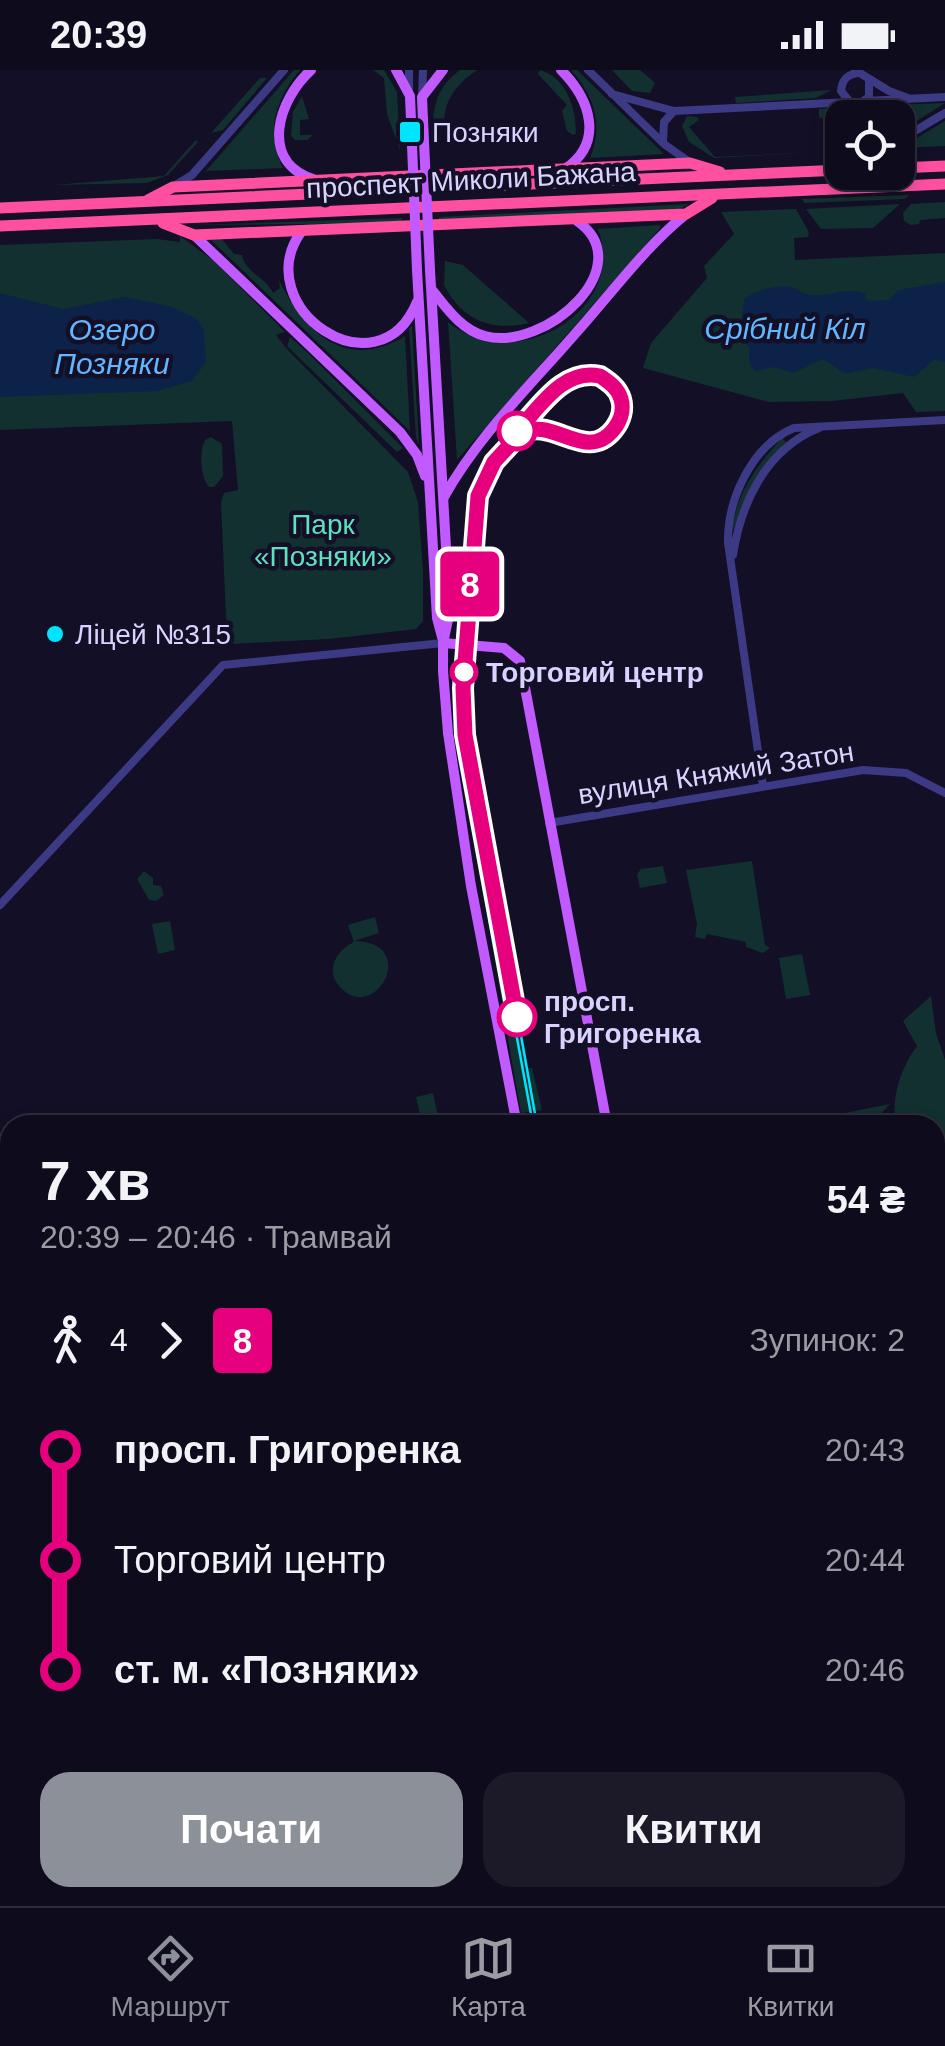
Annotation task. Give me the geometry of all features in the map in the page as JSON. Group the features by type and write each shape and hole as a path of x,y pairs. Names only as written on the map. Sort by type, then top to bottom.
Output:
{"highway":[{"path":"144,202 173,187 690,162 739,175"},
{"path":"915,167 945,166"},
{"name":"проспект Миколи Бажана","path":"0,208 825,171"},
{"name":"проспект Миколи Бажана","path":"0,226 945,184"},
{"path":"147,220 194,235 577,221 686,214 720,194"}],"main road":[{"path":"310,70 286,100 280,142 294,170 319,181"},
{"path":"396,70 410,96 437,618 443,643 448,733 515,1115"},
{"path":"443,70 422,97 444,498 448,620 443,643"},
{"path":"560,70 578,90 590,128 582,156 565,169"},
{"path":"444,498 467,459 515,402 686,214"},
{"path":"431,289 464,325 485,336 515,337 544,328 580,299 594,276 596,246 587,228 577,221"},
{"path":"301,232 288,256 287,279 299,304 332,336 357,344 380,341 404,324 419,296"},
{"path":"194,235 400,432 416,455 430,491"},
{"path":"443,643 504,648 520,661 605,1115"}],"street":[{"path":"173,187 192,175 284,70"},
{"path":"409,70 410,96"},
{"path":"422,97 423,70"},
{"path":"588,70 664,144 690,162"},
{"path":"814,104 828,98 843,77 857,72 912,99"},
{"path":"866,100 872,91 869,80"},
{"path":"612,94 674,111 825,103"},
{"path":"888,100 945,96"},
{"name":"проспект Миколи Бажана","path":"664,144 663,124 674,111"},
{"path":"915,132 945,113"},
{"path":"763,786 728,543 737,492 753,464 784,432 798,426 945,420"},
{"path":"0,906 223,665 443,643"},
{"name":"вулиця Княжий Затон","path":"549,823 880,770 906,774 945,793"}],"green space":[{"path":"294,70 300,70 284,93 275,117 275,142 283,168 206,171"},
{"path":"373,70 384,70 397,92 400,150 387,114 384,78"},
{"path":"460,70 477,70 453,93 444,124 433,125 439,94"},
{"path":"540,70 557,80 568,95 576,134 567,131 562,111 567,105 538,74"},
{"path":"571,70 577,70 664,154 590,158 596,134 594,111 586,90"},
{"path":"612,70 640,70 655,83 650,93 632,91"},
{"path":"260,78 267,78 223,130 211,133"},
{"path":"831,90 816,98 736,103 735,97"},
{"path":"302,96 309,119 300,120 300,135 313,135 307,140 295,140 291,136 293,112"},
{"path":"945,103 915,122 915,104"},
{"path":"687,116 697,117 699,120 689,127 715,157 822,152 714,158 689,142 682,126"},
{"path":"945,121 945,146 915,147 915,139"},
{"path":"196,140 168,175 147,183 54,185 164,176"},
{"path":"909,195 905,199 804,203 802,199"},
{"path":"945,202 945,218 920,220 919,224 911,225 904,221 903,213 911,204"},
{"path":"689,204 678,210 439,222 439,217"},
{"path":"900,204 873,228 821,229 806,209"},
{"path":"796,209 809,232 808,237 794,238 795,260 945,253 945,411 916,412 903,393 832,401 769,402 643,368 651,343 707,278 704,266 734,234 721,212"},
{"path":"402,218 402,223 193,225"},
{"path":"659,225 457,460 448,322 475,337 504,342 533,338 559,327 582,309 597,286 603,259 598,229"},
{"name":"Парк «Позняки»","path":"180,236 214,261 285,332 276,335 286,348 408,472 418,502 423,571 423,621 416,629 231,644 226,617 221,502 224,493 238,490 232,421 0,430 0,245 157,239 180,242"},
{"path":"210,239 222,239 234,254 242,255 247,266 273,293 280,288 279,280 301,316 330,341 364,350 405,336 410,431"},
{"path":"445,261 463,265 529,323 502,326 469,315 444,285"},
{"path":"412,326 419,444 409,328"},
{"path":"290,337 403,448 397,452 287,346"},
{"path":"211,437 222,444 223,476 214,487 206,482 201,464 203,445"},
{"path":"782,438 786,442 764,467 730,536 748,483"},
{"path":"476,656 470,727 502,898 483,892 455,744 458,674 471,673"},
{"path":"752,861 765,945 770,948 763,953 746,947 746,942 707,934 705,939 695,937 697,924 686,870"},
{"path":"663,866 667,883 640,888 637,874 641,869"},
{"path":"144,871 153,878 153,885 161,886 164,895 156,901 149,900 137,879"},
{"path":"484,898 503,906 522,1005 503,1007"},
{"path":"375,917 379,933 354,941 374,945 385,954 385,979 366,996 352,996 335,980 333,967 338,955 354,942 348,925"},
{"path":"170,921 175,950 158,954 152,924"},
{"path":"802,954 810,995 786,999 779,958"},
{"path":"931,996 936,1033 945,1060 945,1115 894,1115 899,1083 917,1046 903,1021"},
{"path":"518,1015 528,1068 532,1068 542,1110 521,1113 504,1017"},
{"path":"433,1093 438,1115 420,1115 416,1097"},
{"path":"890,1104 880,1115 845,1113"}],"water":[{"name":"Срібний Кіл","path":"945,282 945,362 934,360 914,377 873,368 846,374 823,359 793,373 774,367 755,371 749,362 749,347 739,336 744,300 766,289 791,287 813,295 857,291 865,293 867,301 889,300 898,290"},
{"name":"Озеро Позняки","path":"0,293 63,309 125,297 173,307 197,319 204,330 206,362 192,381 157,391 0,397"}],"tram line":[{"name":"8","path":"517,431 567,380 578,374 600,376 620,396 622,412 614,430 597,441 577,442 544,428 520,434 489,470 476,508 464,723 517,1017"},
{"path":"531,1115 462,739 468,536 477,488 498,450 558,388 575,376 591,374 605,379 621,403 621,417 614,430 590,442 526,430 494,462 479,496 463,711 535,1115"}],"place":[{"name":"Позняки","path":"410,132"},
{"name":"Ліцей №315","path":"55,634"},
{"name":"Торговий центр","path":"464,672"},
{"name":"просп. Григоренка","path":"517,1017"}]}
